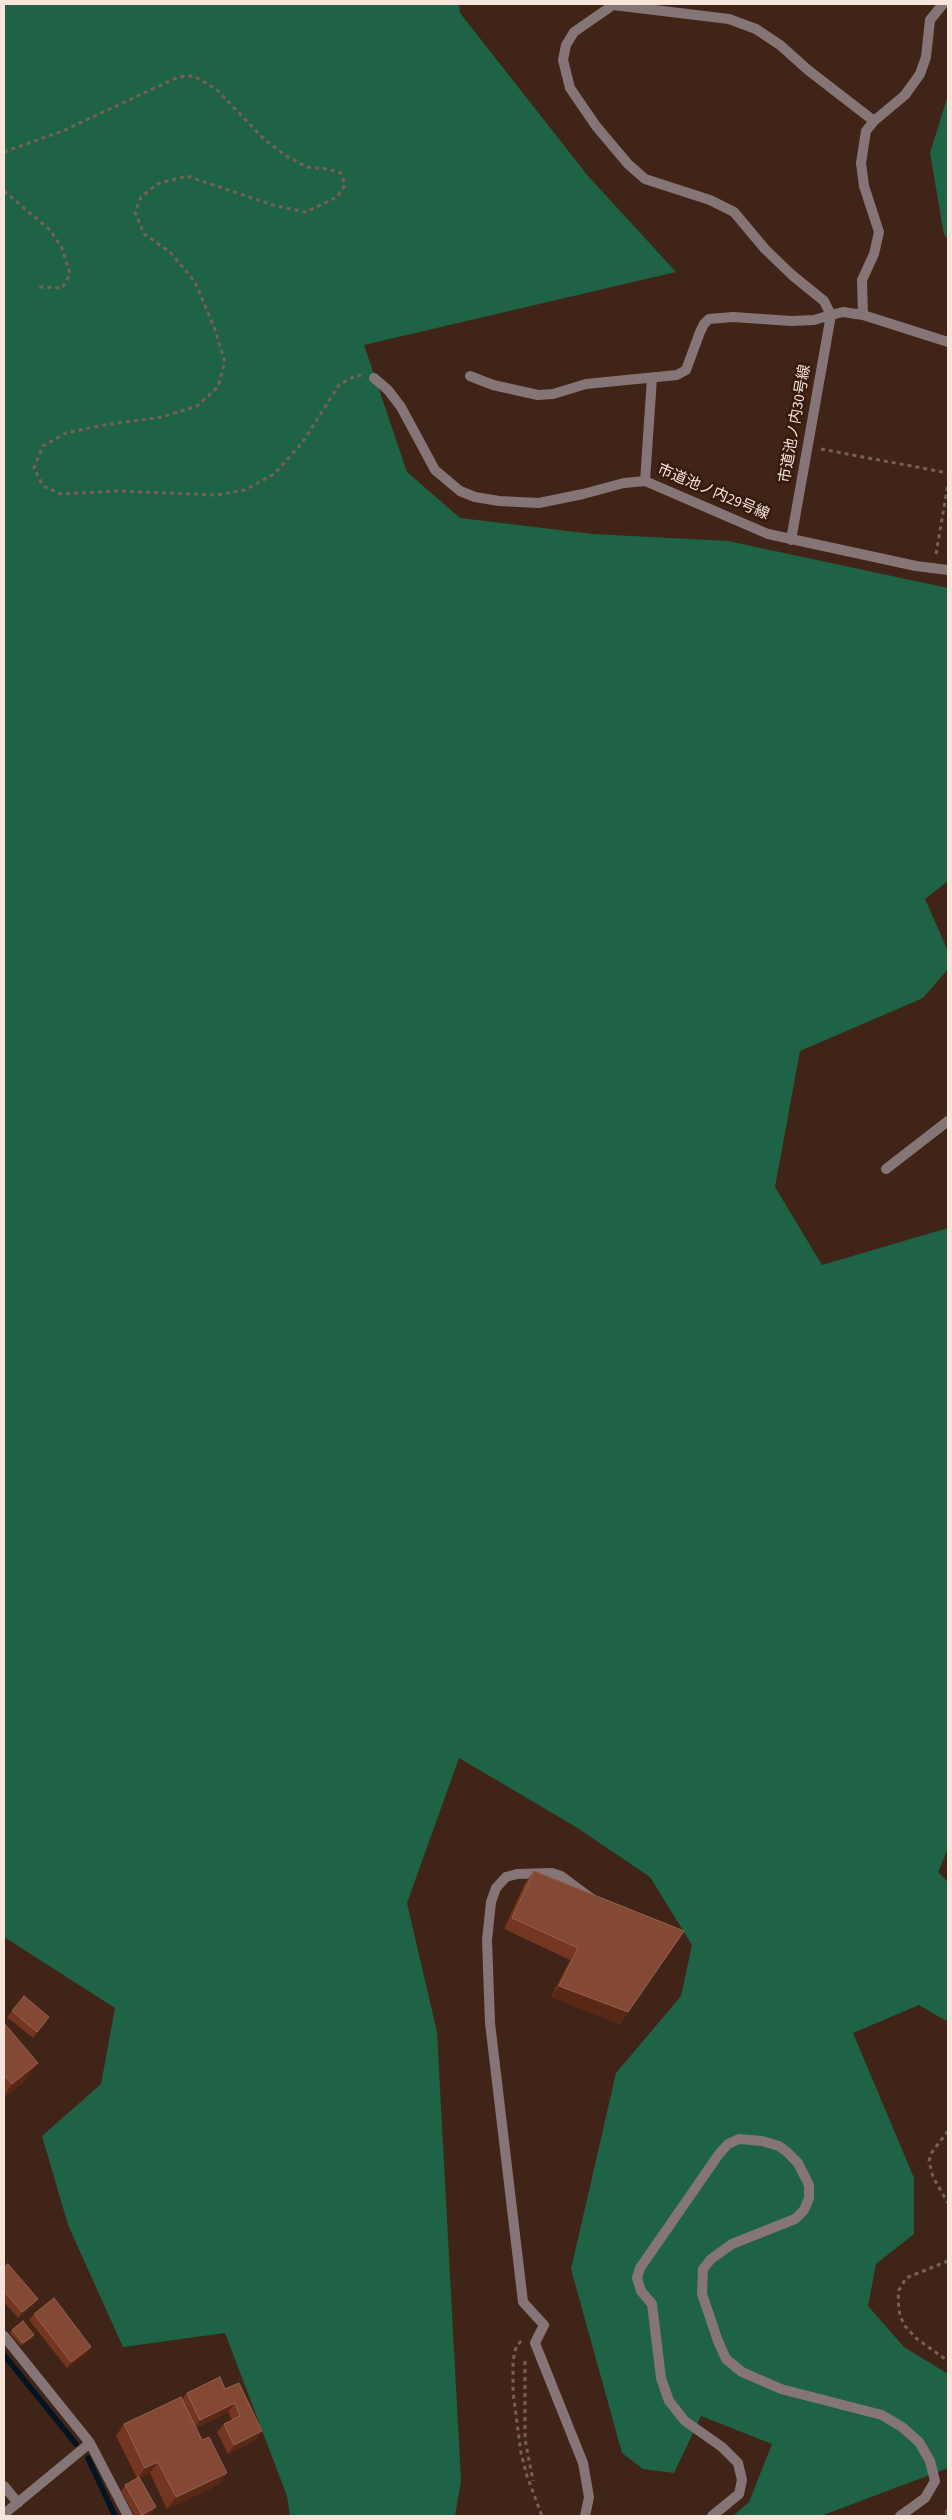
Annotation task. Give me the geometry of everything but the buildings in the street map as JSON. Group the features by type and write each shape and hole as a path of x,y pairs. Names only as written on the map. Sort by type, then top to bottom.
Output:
{"street":[{"path":"831,315 824,301 792,275 765,249 734,212 710,200 645,178 628,164 596,126 570,88 563,60 566,45 574,32 613,4 714,16 741,22 780,45 808,70 874,121"},
{"path":"863,315 862,280 874,254 879,232 864,186 861,163 866,131 874,121 905,95 920,74 926,56 930,20 943,4"},
{"path":"470,376 493,385 538,395 552,394 586,384 683,374 704,324 709,320 733,317 791,321 814,320 843,312 863,315 948,342"},
{"name":"市道池ノ内30号線","path":"791,540 806,446 831,315"},
{"name":"市道池ノ内29号線","path":"374,378 388,390 402,407 436,470 448,484 467,494 499,501 540,503 624,483 645,480 677,492 750,528 791,540 948,570"},
{"path":"645,480 652,378"},
{"path":"886,1169 948,1121"},
{"path":"585,2516 589,2497 583,2463 535,2343 544,2325 523,2302 490,2023 487,1940 491,1902 496,1888 506,1877 517,1874 552,1873 561,1876 602,1908"},
{"path":"712,2516 739,2494 742,2480 738,2463 722,2447 685,2421 669,2401 661,2378 652,2304 641,2291 637,2278 640,2268 719,2154 728,2144 739,2139 762,2141 787,2152 798,2163 809,2185 809,2198 804,2210 794,2219 732,2244 711,2259 703,2270 702,2294 718,2341 726,2358 742,2372 781,2389 882,2415 902,2427 920,2442 930,2461 935,2481 926,2498 900,2516"},
{"path":"4,2336 90,2443 128,2516"},
{"path":"4,2514 90,2443"},
{"path":"4,2486 18,2503"}],"path":[{"path":"4,152 65,130 178,77 194,76 216,89 265,140 286,156 307,168 327,169 342,173 345,185 336,197 306,212 276,206 187,176 157,184 141,197 135,212 144,234 170,252 195,282 214,327 225,362 218,387 197,406 162,417 104,424 66,434 43,446 34,468 43,486 61,494 117,490 216,495 245,490 274,474 302,443 339,385 357,376 374,378"},
{"path":"4,191 50,230 62,248 70,274 62,288 40,287"},
{"path":"806,446 948,473"},
{"path":"933,568 948,484"},
{"path":"948,2131 932,2152 929,2161 933,2177 948,2203"},
{"path":"948,2261 906,2278 899,2290 898,2300 900,2316 905,2326 917,2339 948,2361"},
{"path":"525,2347 525,2338 516,2347 512,2361 513,2392 521,2453 527,2476 542,2516"},
{"path":"525,2356 526,2439 532,2481"}],"green space":[{"path":"4,4 459,4 460,13 588,176 676,272 364,345 407,472 460,518 593,534 728,541 948,588 948,881 925,899 948,951 948,969 923,998 800,1051 775,1187 822,1265 948,1228 948,1849 938,1872 948,1882 948,2022 919,2005 853,2033 914,2178 914,2234 876,2264 868,2306 904,2347 948,2374 948,2468 821,2516 733,2516 749,2502 772,2444 701,2416 674,2473 643,2469 622,2453 571,2269 616,2073 681,1996 692,1945 650,1877 576,1827 459,1758 407,1903 437,2032 461,2481 455,2516 290,2516 287,2496 225,2333 123,2347 68,2225 42,2136 101,2084 115,2008 4,1937"},
{"path":"948,95 948,239 944,235 930,153"}],"waterway":[{"path":"4,2355 76,2444"},
{"path":"88,2458 115,2516"}]}
